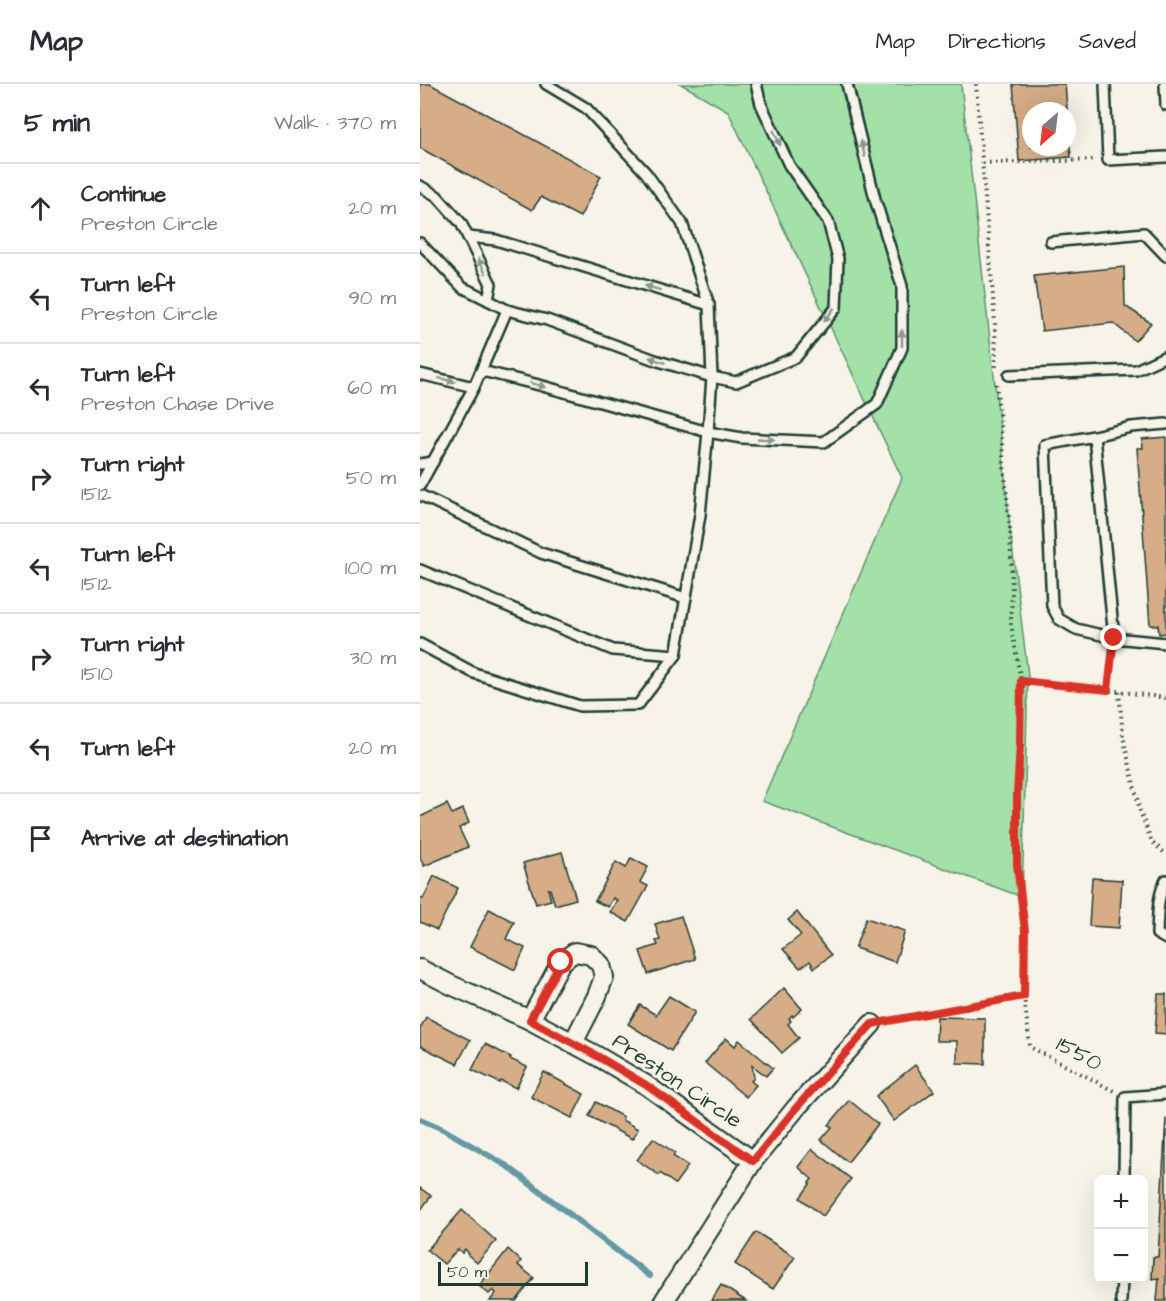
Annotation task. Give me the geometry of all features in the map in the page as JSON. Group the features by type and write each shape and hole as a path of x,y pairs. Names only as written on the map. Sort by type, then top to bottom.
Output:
{"street":[{"name":"Preston Circle","path":"530,1020 561,962 575,952 591,955 601,965 604,977 573,1043"},
{"name":"Preston Circle","path":"420,969 530,1020 646,1085 753,1161"},
{"path":"664,1301 753,1161 796,1108 872,1024"}],"lane":[{"path":"420,644 474,673 580,706 638,705 676,655 700,515 708,432 712,377 709,305 682,222 646,173 586,108 546,84"},
{"path":"420,243 462,287 507,310 547,320 655,360 736,382 796,357 836,308 838,259 828,221 789,165 761,104 756,84"},
{"path":"482,371 708,432 742,438 824,442 877,404 902,348 902,286 875,199 847,84"},
{"path":"1105,84 1108,160 1166,157"},
{"path":"1165,84 1166,105"},
{"path":"420,186 437,196 461,223 491,284 488,300"},
{"path":"1051,242 1144,233 1166,256"},
{"path":"468,237 496,240 709,305"},
{"path":"420,485 482,371 507,310"},
{"path":"1009,375 1136,370 1166,356"},
{"path":"420,374 474,387"},
{"path":"1166,424 1131,427 1045,445 1052,606 1059,619 1076,629 1114,638 1166,643"},
{"path":"1094,436 1114,638"},
{"path":"420,465 433,462"},
{"path":"420,495 541,553 686,598"},
{"path":"420,570 613,650 676,655"},
{"path":"1166,880 1159,902 1157,934 1166,939"},
{"path":"1124,1175 1125,1097 1166,1094"},
{"path":"1121,1301 1122,1283"}],"path":[{"path":"983,163 1108,160"},
{"path":"1108,690 1114,638"},
{"path":"872,1024 1024,996 1025,931 1017,864 1021,681 1166,698"},
{"path":"1119,692 1123,736 1140,811 1152,842 1166,854"},
{"name":"1550","path":"1024,996 1030,1047 1125,1097"}],"green space":[{"path":"681,84 961,84 1028,675 1022,897 762,801 902,478 728,111"}],"building":[{"path":"420,84 430,84 601,176 580,217 541,197 532,210 420,148"},
{"path":"1013,84 1065,84 1066,102 1022,102 1022,156 1071,157 1019,161"},
{"path":"1124,267 1125,306 1151,323 1135,341 1113,323 1042,331 1034,276"},
{"path":"1166,437 1166,633 1159,634 1158,625 1150,625 1137,448 1143,448 1142,439"},
{"path":"447,804 452,814 463,809 469,823 459,828 468,847 424,866 420,858 420,817"},
{"path":"562,852 576,899 555,905 550,889 548,889 551,900 536,904 523,863"},
{"path":"631,858 648,867 640,882 648,886 628,922 610,912 617,900 613,898 608,907 595,901 616,862 626,868"},
{"path":"434,876 458,888 437,930 420,922 420,897 423,899"},
{"path":"1092,878 1122,880 1119,928 1089,926"},
{"path":"489,909 514,922 506,939 525,948 515,970 470,947"},
{"path":"797,912 831,955 814,968 810,961 800,968 783,949 801,935 788,920"},
{"path":"681,916 695,959 648,974 640,951 658,945 656,941 660,940 655,924"},
{"path":"866,918 905,931 895,962 855,948"},
{"path":"784,988 802,1009 789,1018 791,1021 788,1024 799,1038 782,1053 751,1019"},
{"path":"1158,994 1166,994 1166,1034 1155,1033"},
{"path":"669,996 695,1012 671,1051 628,1024 640,1005 656,1015"},
{"path":"426,1017 470,1040 457,1064 420,1046 420,1029"},
{"path":"937,1017 985,1018 985,1064 957,1063 957,1041 936,1041"},
{"path":"726,1038 735,1046 739,1040 773,1068 766,1076 752,1065 754,1078 751,1081 756,1085 746,1097 705,1063"},
{"path":"485,1044 527,1067 516,1088 472,1070"},
{"path":"915,1065 934,1091 894,1121 876,1096"},
{"path":"544,1072 584,1094 572,1118 531,1097"},
{"path":"849,1100 878,1124 848,1162 821,1140 832,1127 829,1125"},
{"path":"596,1102 623,1117 622,1120 638,1129 632,1139 589,1116"},
{"path":"1166,1118 1166,1301 1157,1301 1159,1278 1152,1279 1153,1257 1158,1257"},
{"path":"653,1138 675,1153 673,1156 688,1166 675,1184 637,1160"},
{"path":"812,1149 851,1179 823,1216 800,1198 812,1179 798,1167"},
{"path":"420,1188 431,1196 420,1211"},
{"path":"462,1210 496,1241 477,1263 465,1249 462,1253 458,1249 444,1264 427,1250"},
{"path":"756,1232 795,1257 773,1289 735,1264"},
{"path":"508,1249 521,1261 518,1265 534,1278 516,1301 490,1301 496,1293 493,1290 489,1294 479,1286"},
{"path":"721,1285 746,1301 711,1301"}],"waterway":[{"path":"420,1119 443,1129 507,1166 650,1276"}],"route":[{"path":"561,962 530,1020 646,1085 753,1161 796,1108 872,1024 1024,996 1025,931 1017,864 1021,681 1108,690 1114,638"}]}
